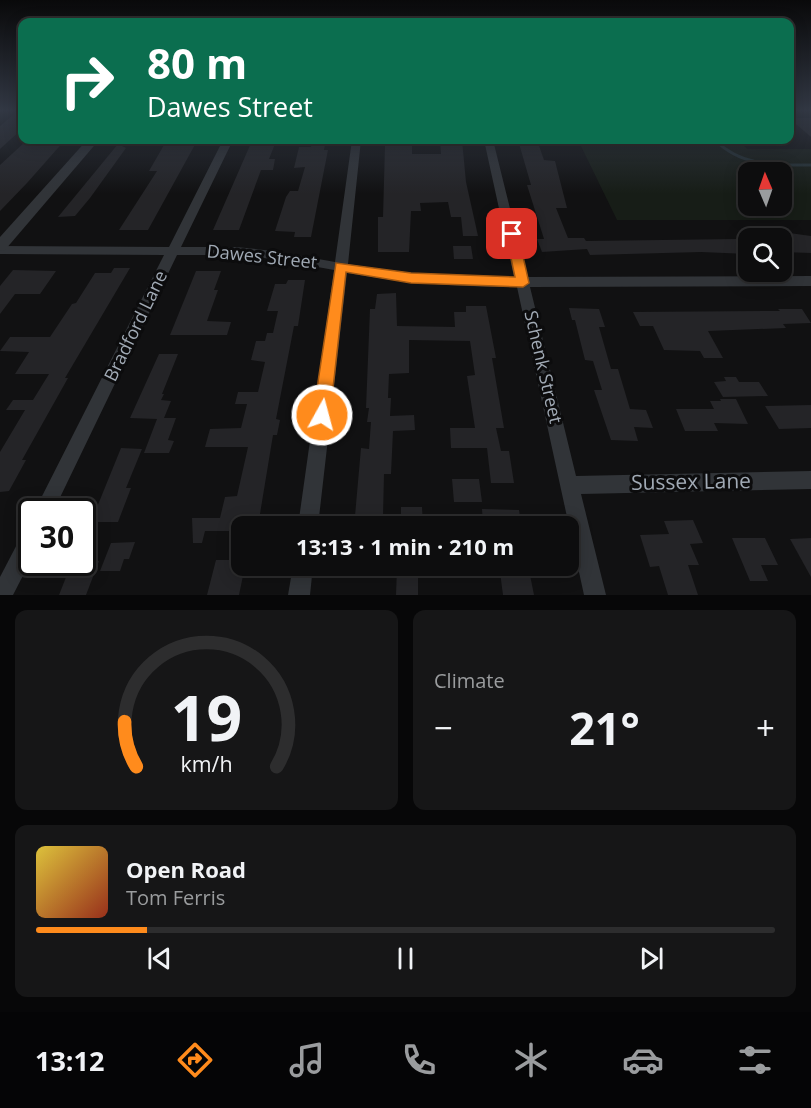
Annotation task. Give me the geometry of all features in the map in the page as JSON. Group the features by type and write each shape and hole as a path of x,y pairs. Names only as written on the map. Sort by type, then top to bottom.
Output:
{"street":[{"path":"0,248 90,144"},
{"name":"Bradford Lane","path":"51,498 226,144"},
{"path":"309,516 356,144"},
{"name":"Schenk Street","path":"490,144 595,595"},
{"name":"Dawes Street","path":"0,248 174,249 274,255 411,278 523,283 811,281"},
{"name":"Sussex Lane","path":"570,484 811,480"},
{"path":"2,595 18,564"},
{"path":"299,595 302,576"}],"shaded area":[{"path":"580,144 743,144 747,149 811,149 811,220 617,220"}],"building":[{"path":"0,139 11,139 0,149"},
{"path":"23,144 61,144 0,211 0,165"},
{"path":"118,144 126,148 90,198 75,216 58,217"},
{"path":"195,144 148,230 119,230 157,171 149,171 164,145"},
{"path":"251,144 275,144 269,159 275,159 273,170 261,170 239,230 213,230"},
{"path":"311,144 325,144 324,150 328,150 311,237 294,237 295,232 275,231 286,197 290,191 298,191 305,167 294,168 299,147 311,147"},
{"path":"440,144 462,144 466,182 478,236 463,236 461,217 451,217 448,202 420,203 421,211 411,211 409,252 378,252 378,217 383,217 385,145 412,145 412,154 441,154"},
{"path":"519,144 538,144 544,160 555,161 567,208 556,208 568,238 584,238 586,241 737,239 738,254 701,252 590,255 587,249 542,252 537,239 544,239 527,185 531,185"},
{"path":"792,233 811,236 811,253 792,252"},
{"path":"453,246 471,246 473,259 454,259"},
{"path":"114,268 130,268 65,378 68,378 22,460 26,460 9,491 0,492 0,452 25,410 6,410 13,400 33,400 49,374 15,374 29,352 0,351 10,337 50,337 95,273 111,273"},
{"path":"13,270 56,271 40,294 15,294 0,314 0,286"},
{"path":"196,271 221,271 214,290 218,290 207,321 231,322 227,335 170,335"},
{"path":"288,280 305,280 298,326 294,326 276,419 280,420 277,435 273,435 260,516 231,516 231,531 205,531 202,543 193,543 192,518 220,518 225,497 237,496 248,447 205,447 210,429 241,428 247,404 235,404 238,392 258,392 265,362 251,360 256,341 265,341 267,333 273,333 278,311 267,311 275,284 286,284"},
{"path":"396,293 397,326 455,327 454,312 466,312 466,306 486,306 496,358 492,358 504,428 496,428 501,451 509,451 514,483 491,483 487,448 451,448 450,428 475,428 467,376 475,375 470,341 409,340 409,373 389,374 388,398 391,398 390,416 414,415 415,430 393,431 391,474 384,474 383,516 355,516 361,448 369,449 371,422 367,422 369,408 366,408 370,309 375,309 377,294"},
{"path":"569,308 599,309 605,327 599,327 611,369 618,369 630,409 646,410 653,428 634,427 638,441 611,440 594,390 602,390 593,361 585,360 575,320 572,320"},
{"path":"778,309 802,309 811,323 783,324 786,328 708,331 723,358 704,358 700,351 664,350 653,326 640,326 633,312 780,311"},
{"path":"159,354 178,354 161,400 171,401 164,418 176,418 168,440 174,441 169,453 144,453 157,419 130,418"},
{"path":"724,377 736,377 739,382 759,382 768,396 723,397 714,382 726,381"},
{"path":"720,399 736,399 748,424 714,423 718,431 685,431 676,409 714,409 710,401 721,401"},
{"path":"811,405 811,428 779,429 765,406"},
{"path":"121,448 142,449 126,488 131,488 118,522 96,522 96,510"},
{"path":"452,479 479,479 482,502 454,502"},
{"path":"401,507 422,507 422,516 401,516"},
{"path":"482,509 519,510 520,516 482,516"},
{"path":"693,520 703,543 690,544 699,565 688,565 698,595 668,595 659,566 650,567 640,535 669,534 664,521"},
{"path":"732,538 765,538 778,565 761,565 768,581 750,581"},
{"path":"811,538 811,577 790,539"},
{"path":"135,542 129,559 124,559 120,571 100,571 111,543"},
{"path":"216,560 231,560 231,576 243,576 239,595 207,595"},
{"path":"66,576 93,576 86,595 59,595"},
{"path":"397,576 418,576 418,595 396,595"},
{"path":"501,576 530,576 534,595 503,595"}],"waterway":[{"path":"719,144 736,155 760,163 811,165"}],"route":[{"path":"322,415 341,266 411,278 523,283 512,234"}]}
